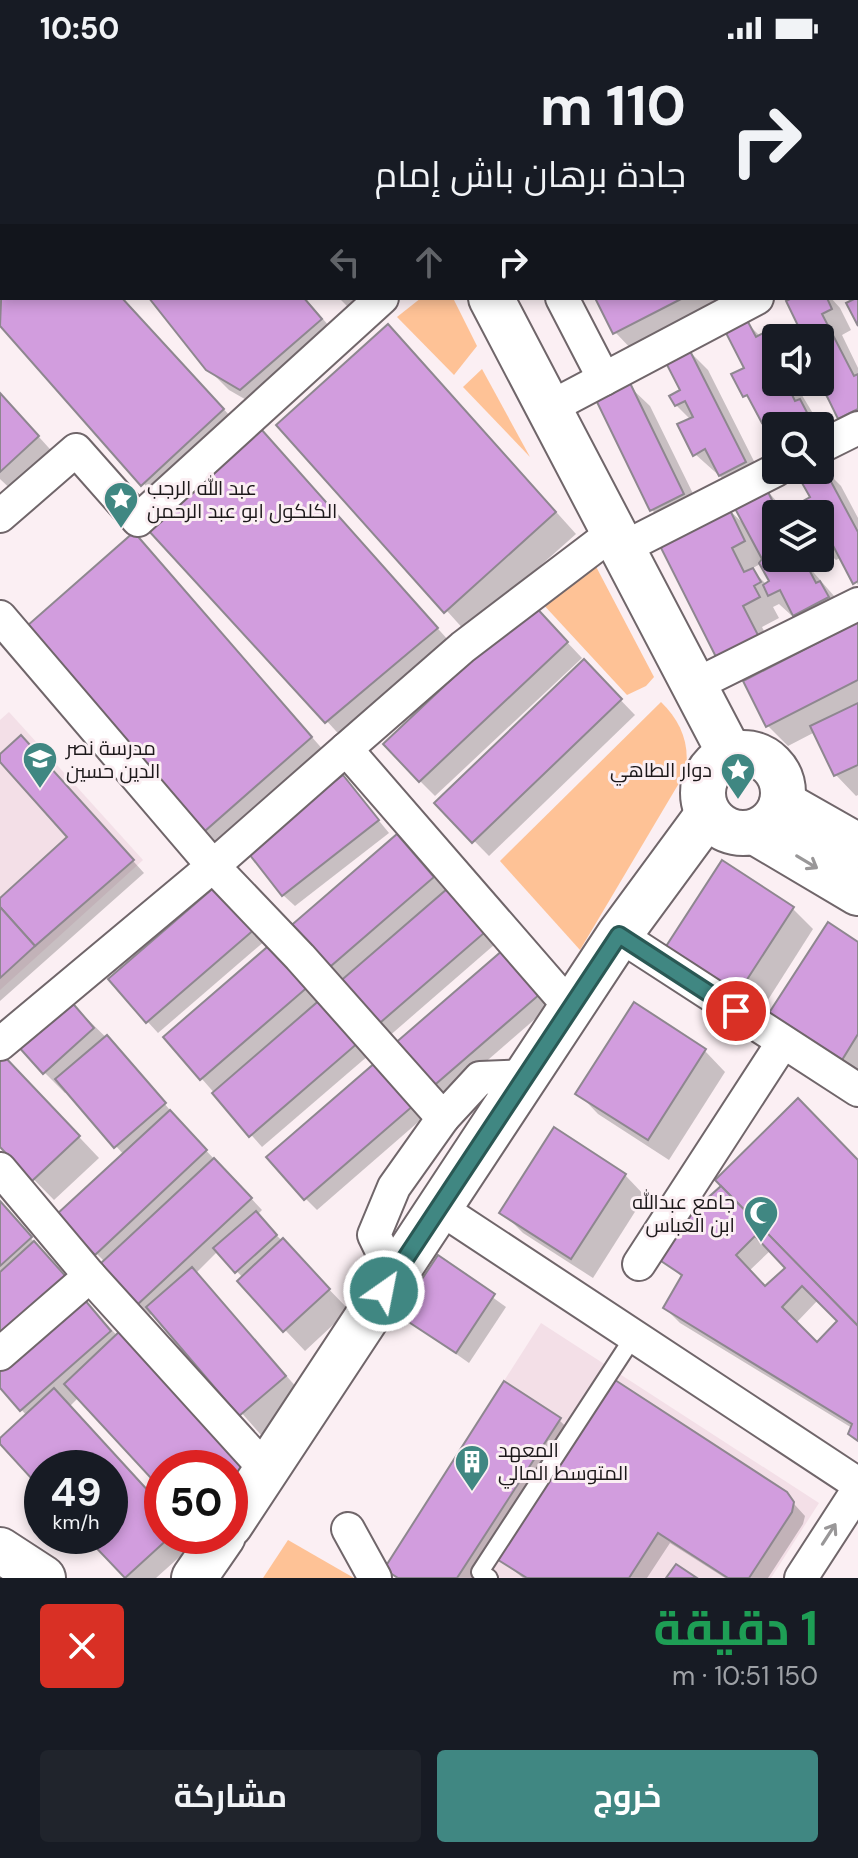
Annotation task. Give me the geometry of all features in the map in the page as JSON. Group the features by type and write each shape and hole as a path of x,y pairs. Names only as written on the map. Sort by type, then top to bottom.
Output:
{"main road":[{"path":"492,300 730,754"},
{"path":"769,817 781,778 775,768 754,754 730,754 719,760 705,779 702,791 708,814 729,831 769,817 858,846"},
{"path":"248,1499 619,935 708,814"},
{"path":"769,817 858,893"},
{"path":"0,1550 43,1578"},
{"path":"194,1578 211,1554"}],"street":[{"path":"0,516 76,450 138,520 380,300"},
{"path":"563,300 604,379"},
{"path":"549,408 753,300"},
{"path":"834,440 858,428"},
{"path":"0,1044 213,866 463,647 618,540 762,476"},
{"path":"695,685 858,604"},
{"path":"0,617 213,866 300,957 443,1118"},
{"path":"346,749 571,1008"},
{"path":"619,935 858,1090"},
{"path":"639,1264 783,1042"},
{"path":"394,1276 374,1235 394,1187 443,1118 480,1078 525,1076"},
{"path":"0,1169 90,1276 267,1471"},
{"path":"438,1207 858,1487 801,1578"},
{"path":"0,1354 90,1276"},
{"path":"348,1529 375,1578"}],"lane":[{"path":"489,1578 480,1572 634,1336"}],"shaded area":[{"path":"418,300 454,300 477,346 454,375 397,317"},
{"path":"482,369 530,457 463,387"},
{"path":"591,557 654,677 646,686 627,695 541,602"},
{"path":"661,702 683,734 687,753 685,773 580,950 500,861"},
{"name":"مدرسة نصر الدين حسين","path":"9,712 143,860 0,990 0,720"},
{"path":"541,1323 819,1503 771,1578 398,1578 384,1569"},
{"path":"288,1540 354,1578 263,1578"}],"building":[{"path":"1,300 124,300 224,409 141,486 0,326"},
{"path":"151,300 306,300 322,319 240,390 206,370"},
{"path":"596,300 679,300 613,334"},
{"path":"828,300 832,309 822,314 827,324 797,324 786,301"},
{"path":"858,300 858,326 846,303"},
{"path":"747,320 756,337 762,334 762,396 793,396 795,401 800,399 807,412 762,412 762,423 731,374 744,368 725,331"},
{"path":"388,324 556,512 444,613 276,425"},
{"path":"834,337 854,376 858,374 858,409 838,419 827,396 834,396"},
{"path":"688,347 746,462 719,476 705,449 693,456 677,424 693,417 685,401 675,406 669,396 680,390 664,359"},
{"path":"630,383 684,494 650,511 596,400"},
{"path":"0,393 39,436 0,472"},
{"path":"261,429 438,628 325,723 148,530"},
{"path":"764,484 772,500 762,500 762,559 731,501"},
{"path":"803,484 832,484 858,532 858,581 853,584 834,547 834,500 805,500 810,497"},
{"path":"727,504 745,541 732,548 744,572 753,568 761,582 754,586 760,597 743,606 759,637 717,659 657,540"},
{"path":"134,532 312,737 197,838 19,633"},
{"path":"764,572 810,572 829,597 793,616 780,590 768,596 763,585 769,581"},
{"path":"532,603 568,642 419,782 383,744"},
{"path":"858,622 858,680 766,727 743,681"},
{"path":"584,659 622,699 472,843 434,803"},
{"path":"858,703 858,765 834,776 810,726"},
{"name":"مدرسة نصر الدين حسين","path":"21,735 134,860 35,946 0,907 0,898 67,837 0,762 0,754"},
{"path":"343,775 379,820 282,896 246,850"},
{"path":"397,834 434,877 324,972 287,929"},
{"path":"722,860 794,907 735,998 663,951"},
{"path":"218,884 256,928 146,1023 108,979"},
{"path":"447,889 484,933 374,1028 337,984"},
{"path":"0,907 35,946 0,978"},
{"path":"828,922 858,942 858,1034 842,1060 769,1013"},
{"path":"273,942 310,985 200,1080 163,1037"},
{"path":"503,950 540,994 430,1089 393,1045"},
{"path":"322,998 359,1042 249,1137 212,1093"},
{"path":"69,999 94,1028 43,1074 17,1045"},
{"path":"634,1002 706,1049 648,1140 575,1094"},
{"path":"107,1035 166,1103 114,1148 55,1079"},
{"path":"3,1055 80,1136 32,1181 0,1147 0,1059"},
{"path":"376,1062 414,1105 304,1200 266,1157"},
{"path":"798,1098 858,1160 858,1326 715,1180"},
{"path":"170,1110 207,1150 95,1255 57,1214"},
{"path":"554,1127 626,1174 571,1259 499,1213"},
{"path":"214,1158 252,1198 137,1305 100,1264"},
{"path":"721,1186 858,1326 858,1441 848,1434 852,1424 663,1308 682,1275 655,1257 672,1230","holes":["755,1236 785,1268 765,1286 736,1255","802,1286 837,1321 817,1342 782,1307"]},
{"path":"0,1201 32,1237 0,1266"},
{"path":"256,1211 277,1235 235,1273 213,1248"},
{"path":"283,1238 330,1289 283,1332 237,1281"},
{"path":"34,1241 69,1280 0,1341 0,1272"},
{"path":"438,1255 495,1294 456,1353 398,1315"},
{"path":"192,1267 286,1376 239,1416 146,1307"},
{"path":"79,1293 111,1331 20,1411 0,1388 0,1363"},
{"path":"120,1331 230,1450 144,1450 144,1471 64,1384"},
{"path":"612,1378 787,1492 794,1502 792,1512 749,1578 728,1578 658,1533 629,1578 527,1578 495,1558"},
{"name":"المعهد المتوسط المالي","path":"504,1381 561,1418 457,1578 398,1578 384,1569"},
{"path":"54,1388 111,1450 24,1450 24,1470 0,1444 0,1438"},
{"path":"128,1469 144,1486 144,1554 151,1554 125,1578 102,1554 128,1554"},
{"path":"676,1564 697,1578 666,1578"}],"place":[{"name":"عبد الله الرجب الكلكول ابو عبد الرحمن","path":"121,530"},
{"name":"مدرسة نصر الدين حسين","path":"40,790"},
{"name":"دوار الطاهي","path":"738,801"},
{"name":"جامع عبدالله ابن العباس","path":"761,1244"},
{"name":"المعهد المتوسط المالي","path":"472,1493"}],"route":[{"path":"384,1291 619,935 736,1011"}]}
